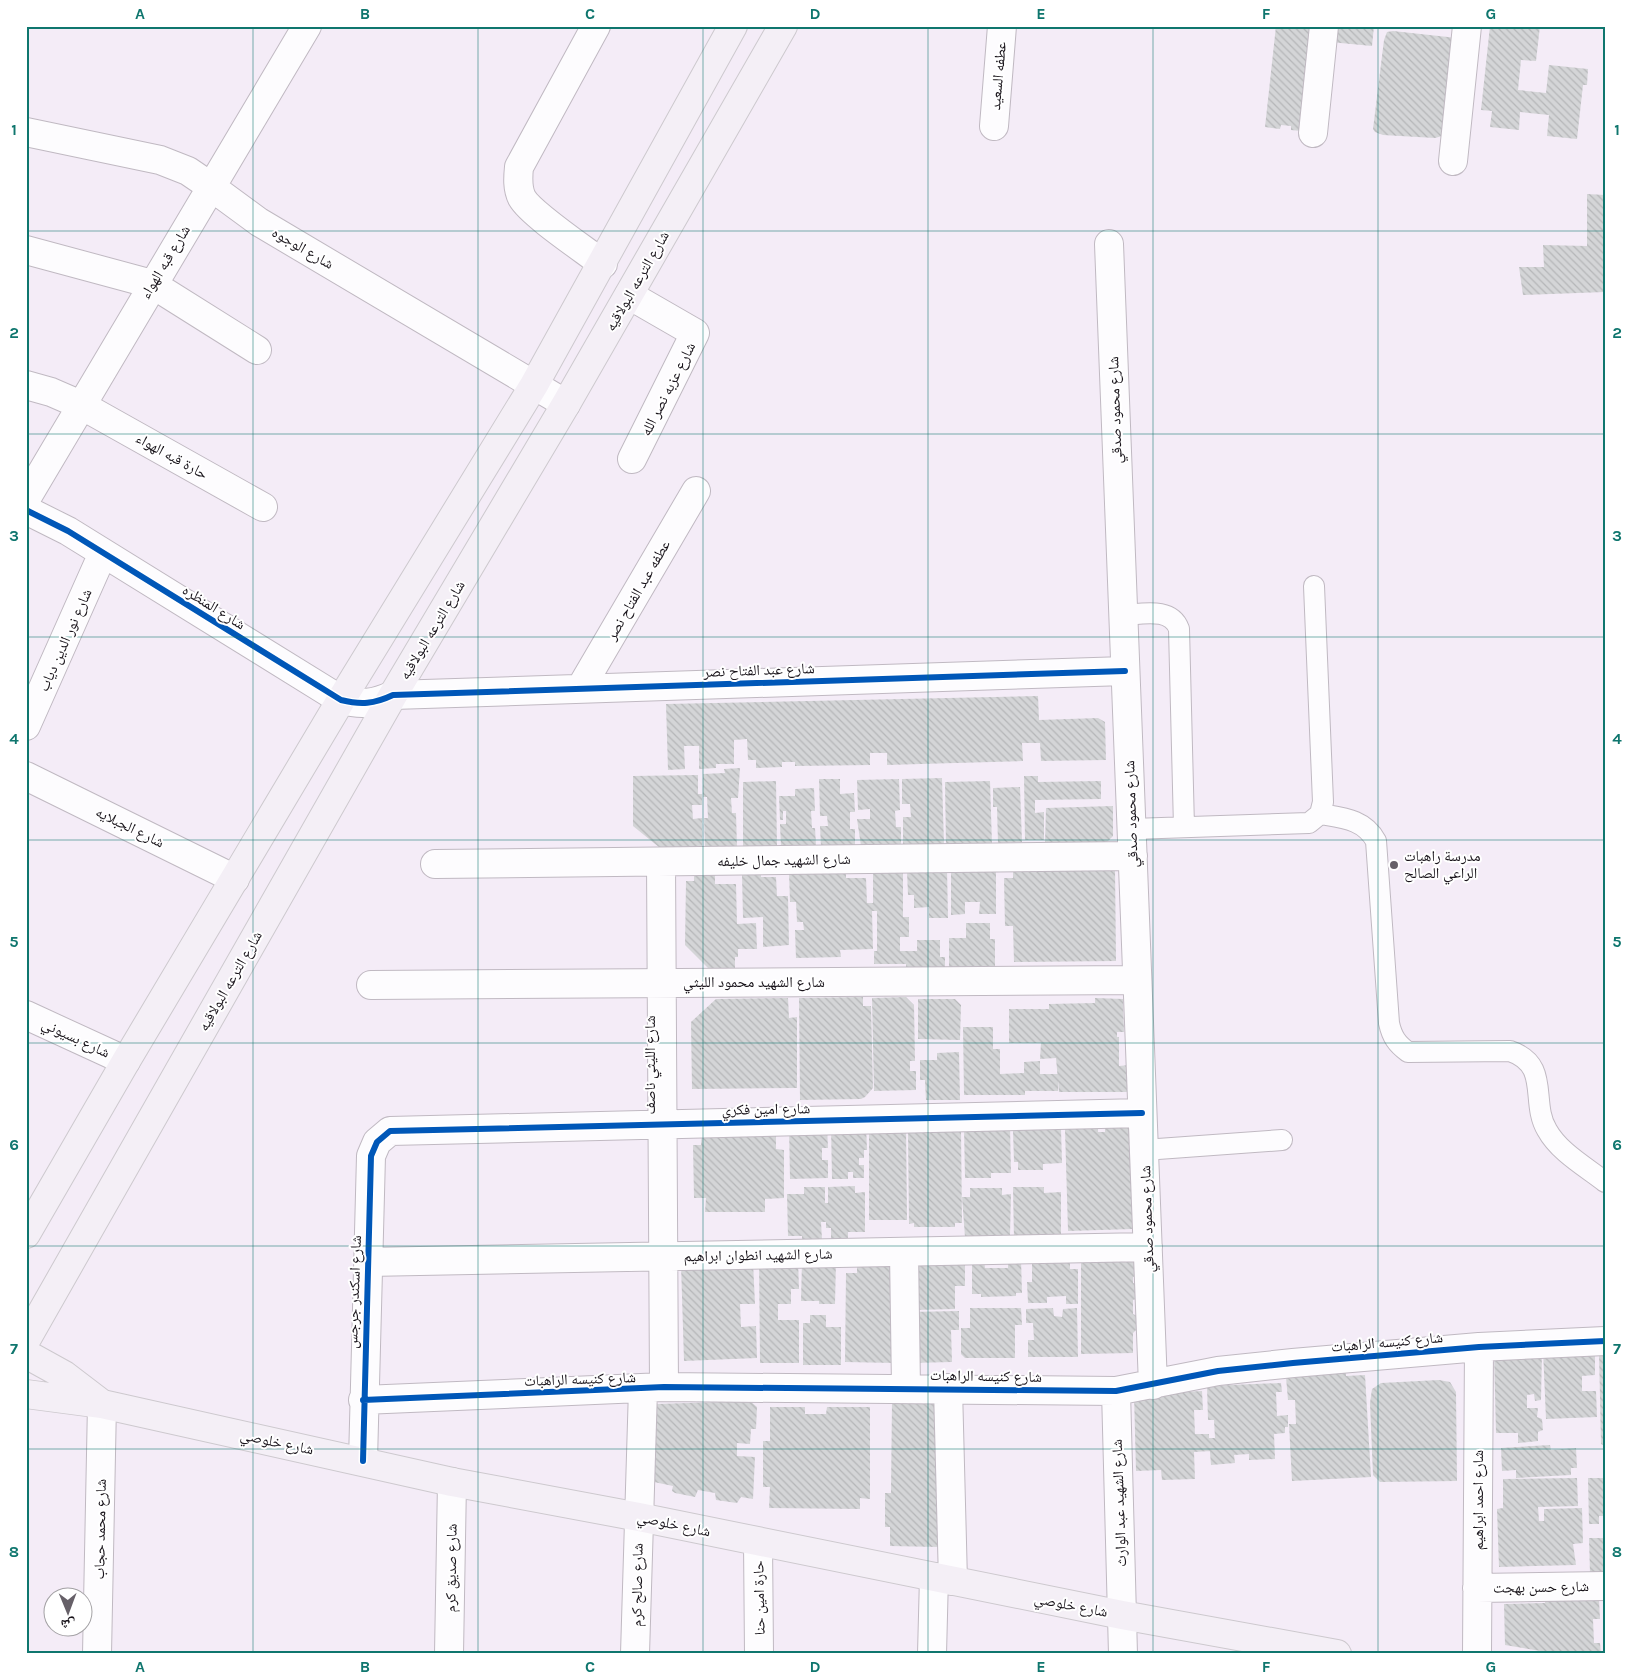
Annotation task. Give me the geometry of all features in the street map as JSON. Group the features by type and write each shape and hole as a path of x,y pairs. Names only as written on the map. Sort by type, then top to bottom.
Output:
{"main road":[{"path":"26,1234 126,1060 341,700 534,384 603,264 734,26"},
{"name":"شارع الترعه البولاقيه","path":"26,1340 393,695 566,404 783,26"},
{"name":"شارع خلوصي","path":"26,1354 64,1375 102,1404 452,1482 639,1517 1122,1615 1336,1654"},
{"path":"26,1394 102,1404"}],"street":[{"name":"شارع قبه الهواء","path":"26,498 210,186 307,26"},
{"path":"596,26 519,167 518,182 522,197 532,209 603,264"},
{"name":"عطفه السعيد","path":"994,126 1002,26"},
{"path":"1313,133 1324,26"},
{"path":"1453,161 1467,26"},
{"name":"شارع الوجوه","path":"26,132 160,160 188,171 259,222 566,404"},
{"name":"شارع محمود صدقي","path":"1109,244 1153,1385"},
{"path":"26,250 152,284 256,350"},
{"name":"شارع عزبه نصر الله","path":"629,295 695,332 632,460"},
{"name":"حارة قبه الهواء","path":"26,384 81,405 263,507"},
{"name":"عطفه عبد الفتاح نصر","path":"580,688 696,491"},
{"name":"شارع المنظره","path":"26,510 68,531 341,700 358,705 376,703 393,695"},
{"name":"شارع نور الدين دياب","path":"26,726 104,553"},
{"name":"شارع عبد الفتاح نصر","path":"393,695 1126,671"},
{"name":"شارع الجبلايه","path":"26,776 235,878"},
{"name":"شارع الشهيد جمال خليفه","path":"435,864 661,862 1132,842"},
{"name":"شارع الليثي ناصف","path":"654,1388 663,1257 661,862"},
{"name":"شارع الشهيد محمود الليثي","path":"371,985 1137,980"},
{"name":"شارع بسيوني","path":"26,1015 126,1060"},
{"name":"شارع امين فكري","path":"390,1131 1142,1113"},
{"name":"شارع اسكندر جرجس","path":"364,1461 363,1400 371,1156 377,1142 390,1131"},
{"name":"شارع الشهيد انطوان ابراهيم","path":"368,1262 1148,1247"},
{"path":"904,1252 906,1388"},
{"name":"شارع كنيسه الراهبات","path":"363,1400 654,1388 1116,1390 1153,1385 1218,1371 1479,1347 1605,1341"},
{"name":"شارع احمد ابراهيم","path":"1477,1654 1479,1347"},
{"name":"شارع صالح كرم","path":"635,1654 639,1517 654,1388"},
{"path":"932,1654 943,1579 948,1388"},
{"name":"شارع الشهيد عبد الوارث","path":"1116,1390 1123,1654"},
{"name":"شارع محمد حجاب","path":"97,1654 102,1404"},
{"name":"شارع صديق كرم","path":"449,1654 452,1482"},
{"name":"حارة امين حنا","path":"758,1542 759,1654"},
{"name":"شارع حسن بهجت","path":"1477,1588 1605,1586"}],"lane":[{"path":"1132,842 1184,827 1309,823 1320,814 1323,802 1314,586"},
{"path":"1123,615 1167,614 1176,620 1179,629 1184,827"},
{"path":"1320,814 1360,823 1370,831 1376,841 1389,1023 1392,1035 1399,1045 1408,1052 1510,1051 1520,1054 1534,1068 1546,1129 1562,1148 1605,1182"},
{"path":"1144,1150 1282,1140"}],"building":[{"path":"1276,26 1315,26 1311,132 1291,130 1291,126 1281,125 1280,129 1265,127"},
{"path":"1331,26 1374,26 1372,46 1330,42"},
{"path":"1490,26 1540,26 1536,61 1521,60 1518,90 1546,93 1549,65 1588,69 1587,85 1583,85 1577,139 1547,136 1549,115 1520,112 1519,130 1490,127 1492,111 1481,110"},
{"path":"1393,31 1457,38 1448,127 1442,136 1435,138 1383,135 1375,132 1373,129 1384,40 1387,32"},
{"path":"1587,194 1605,195 1605,292 1523,295 1519,267 1544,267 1543,245 1587,246"},
{"path":"1038,696 1039,720 1098,718 1105,722 1106,760 1041,761 1040,743 1022,743 1023,761 887,765 887,753 870,753 870,765 795,766 795,762 782,762 782,767 756,768 756,760 748,760 747,739 734,740 734,764 716,764 716,768 699,769 699,746 684,746 685,769 668,770 666,704"},
{"path":"740,768 738,798 731,798 732,813 736,813 737,848 705,849 704,818 708,818 707,797 703,797 703,774 725,773 724,769"},
{"path":"698,775 698,794 702,794 702,805 692,805 693,819 702,818 702,848 660,848 633,826 633,776"},
{"path":"1024,776 1038,776 1038,782 1101,781 1101,799 1035,800 1035,813 1044,812 1044,840 1025,840"},
{"path":"942,778 944,845 903,846 903,817 911,817 910,804 902,804 902,779"},
{"path":"819,779 840,779 840,794 854,793 855,812 850,812 850,829 855,829 855,846 821,847 820,826 828,826 827,816 820,816"},
{"path":"899,779 900,810 895,811 896,827 901,827 901,845 861,846 857,819 870,819 870,809 858,810 857,780"},
{"path":"776,781 777,848 743,848 743,782"},
{"path":"990,781 992,845 946,845 945,782"},
{"path":"1020,787 1022,842 998,843 997,807 993,807 993,788"},
{"path":"814,788 815,811 811,811 816,845 781,847 780,824 786,824 786,811 783,811 783,820 780,820 779,796 795,796 795,789"},
{"path":"1113,806 1113,836 1107,842 1045,843 1046,808"},
{"path":"947,869 948,918 929,918 929,907 914,908 914,895 908,895 907,871"},
{"path":"1115,869 1116,961 1014,962 1013,926 1005,926 1004,878 1013,878 1013,870"},
{"path":"903,871 903,917 909,917 909,937 900,937 900,951 917,951 917,940 940,940 940,957 945,957 945,976 906,976 906,964 874,964 874,951 877,951 877,911 872,911 873,949 840,950 841,957 796,958 795,930 804,930 803,922 797,922 796,902 790,902 789,873 846,872 846,878 866,878 867,903 873,903 873,872"},
{"path":"996,871 996,914 979,914 980,902 965,902 965,914 951,915 951,872"},
{"path":"742,874 761,874 761,877 776,877 777,896 788,896 789,945 763,947 763,917 743,918"},
{"path":"694,875 715,875 715,884 736,884 737,924 756,923 757,949 738,949 738,957 735,957 735,970 710,970 685,945 686,881 694,881"},
{"path":"966,923 990,923 990,939 995,939 995,977 949,976 949,938 966,938"},
{"path":"863,997 863,1006 871,1006 873,1088 861,1099 800,1100 799,998"},
{"path":"906,997 914,1005 915,1061 910,1061 910,1071 916,1071 916,1090 874,1091 872,998"},
{"path":"788,998 789,1018 797,1017 797,1088 692,1089 691,1022 716,999"},
{"path":"1095,998 1123,999 1124,1032 1117,1032 1117,1037 1119,1037 1119,1066 1129,1065 1128,1092 1059,1092 1056,1058 1040,1059 1041,1043 1009,1043 1009,1009 1049,1009 1049,1004 1095,1003"},
{"path":"918,999 955,999 961,1005 960,1040 918,1039"},
{"path":"963,1027 993,1027 993,1049 1000,1049 1000,1074 1024,1073 1024,1062 1040,1061 1040,1074 1058,1074 1058,1091 1025,1091 1025,1095 964,1095"},
{"path":"959,1052 960,1100 926,1100 925,1080 920,1080 920,1060 937,1060 937,1053"},
{"path":"1023,1123 1061,1129 1062,1163 1043,1164 1043,1170 1018,1170 1018,1162 1014,1162 1013,1130 1024,1130"},
{"path":"866,1125 867,1150 864,1150 864,1158 859,1158 859,1165 864,1165 864,1178 853,1178 853,1172 848,1172 848,1179 832,1179 831,1126"},
{"path":"869,1125 906,1125 907,1220 869,1220"},
{"path":"1010,1126 1011,1173 991,1173 991,1178 965,1178 964,1128"},
{"path":"789,1127 827,1127 828,1148 822,1148 822,1160 828,1160 828,1178 790,1179"},
{"path":"1105,1127 1130,1127 1133,1229 1068,1231 1065,1129 1098,1128 1098,1132 1105,1132"},
{"path":"776,1128 776,1149 784,1150 784,1198 765,1199 765,1212 705,1212 706,1198 694,1198 693,1145 701,1145 702,1129"},
{"path":"908,1130 961,1130 962,1223 955,1223 955,1227 914,1227 914,1223 909,1224"},
{"path":"855,1186 855,1193 865,1192 865,1232 848,1232 848,1240 831,1240 831,1228 826,1228 826,1222 821,1222 822,1240 802,1241 802,1236 788,1236 787,1194 804,1194 804,1187 825,1187 825,1203 828,1203 828,1187"},
{"path":"1013,1187 1044,1187 1044,1193 1061,1192 1061,1238 1014,1240"},
{"path":"970,1188 1002,1188 1002,1195 1011,1194 1010,1236 965,1237 962,1197 970,1197"},
{"path":"913,1258 965,1262 965,1286 955,1286 955,1309 914,1310"},
{"path":"857,1259 897,1260 895,1363 845,1362 846,1273 857,1273"},
{"path":"972,1259 984,1259 985,1268 1008,1268 1008,1259 1021,1259 1022,1293 1016,1293 1016,1296 981,1297 981,1294 972,1294"},
{"path":"759,1260 798,1260 799,1289 791,1289 791,1304 778,1304 778,1320 799,1320 799,1363 760,1363"},
{"path":"1081,1260 1133,1260 1137,1264 1136,1276 1133,1277 1133,1283 1137,1284 1136,1299 1133,1300 1133,1314 1137,1316 1139,1327 1133,1333 1133,1353 1081,1354"},
{"path":"802,1261 836,1261 835,1304 819,1304 819,1301 801,1301"},
{"path":"1032,1261 1070,1261 1070,1269 1078,1269 1078,1304 1066,1304 1066,1296 1047,1297 1047,1303 1028,1303 1027,1282 1032,1282"},
{"path":"753,1262 755,1304 740,1304 741,1327 756,1326 757,1358 684,1361 681,1264"},
{"path":"970,1308 1021,1308 1022,1325 1015,1325 1015,1358 965,1358 961,1354 961,1328 970,1328"},
{"path":"1053,1308 1054,1316 1062,1317 1063,1309 1077,1308 1078,1357 1028,1357 1028,1340 1034,1340 1033,1323 1026,1323 1026,1309"},
{"path":"959,1311 959,1330 951,1330 952,1362 912,1363 910,1312"},
{"path":"810,1315 826,1315 826,1327 841,1327 841,1365 803,1365 803,1323 810,1323"},
{"path":"1605,1346 1605,1446 1601,1444 1599,1352"},
{"path":"1595,1349 1595,1375 1582,1376 1582,1391 1596,1391 1597,1417 1546,1419 1543,1350"},
{"path":"1542,1351 1541,1400 1535,1401 1534,1394 1527,1395 1527,1408 1538,1408 1537,1417 1542,1419 1543,1430 1538,1432 1538,1441 1518,1443 1518,1433 1496,1433 1494,1353"},
{"path":"1346,1365 1346,1376 1365,1375 1371,1477 1292,1481 1289,1424 1296,1424 1295,1400 1288,1400 1286,1377"},
{"path":"1439,1380 1450,1382 1456,1392 1457,1481 1380,1482 1373,1475 1370,1403 1372,1389 1381,1383"},
{"path":"1281,1383 1282,1392 1276,1392 1277,1416 1288,1415 1288,1427 1285,1427 1285,1433 1274,1434 1275,1459 1249,1460 1249,1454 1234,1455 1235,1463 1211,1465 1210,1451 1194,1452 1195,1479 1162,1480 1161,1470 1136,1471 1134,1394 1202,1391 1203,1410 1194,1410 1195,1434 1209,1434 1209,1438 1215,1438 1214,1420 1208,1420 1207,1386"},
{"path":"750,1401 757,1407 756,1429 751,1429 750,1444 737,1443 737,1456 755,1457 753,1499 741,1497 737,1503 716,1500 715,1493 698,1490 695,1497 675,1493 672,1491 673,1486 654,1482 657,1404"},
{"path":"892,1401 940,1401 939,1547 890,1546 890,1527 885,1527 885,1493 891,1493"},
{"path":"770,1407 805,1407 805,1414 826,1414 827,1407 870,1407 870,1499 860,1498 860,1509 769,1508 770,1487 763,1487 763,1441 770,1441"},
{"path":"1550,1445 1551,1450 1576,1448 1577,1468 1571,1468 1571,1475 1516,1478 1516,1470 1502,1471 1501,1448"},
{"path":"1577,1478 1578,1506 1538,1507 1539,1521 1544,1521 1544,1509 1582,1508 1583,1543 1573,1544 1576,1565 1499,1567 1497,1509 1503,1508 1503,1479"},
{"path":"1588,1478 1605,1478 1605,1516 1599,1516 1599,1524 1589,1524"},
{"path":"1589,1538 1605,1538 1605,1573 1590,1574"},
{"path":"1545,1599 1599,1600 1600,1619 1593,1619 1594,1643 1600,1643 1601,1654 1559,1654 1505,1645 1504,1604 1545,1603"}],"cycle path":[{"path":"26,510 68,531 341,700 355,703 373,702 393,695 1125,671"},
{"path":"363,1461 371,1156 377,1142 390,1131 1142,1113"},
{"path":"363,1400 664,1387 1116,1391 1218,1371 1293,1363 1479,1347 1605,1341"}],"place":[{"name":"مدرسة راهبات الراعي الصالح","path":"1394,865"}]}
